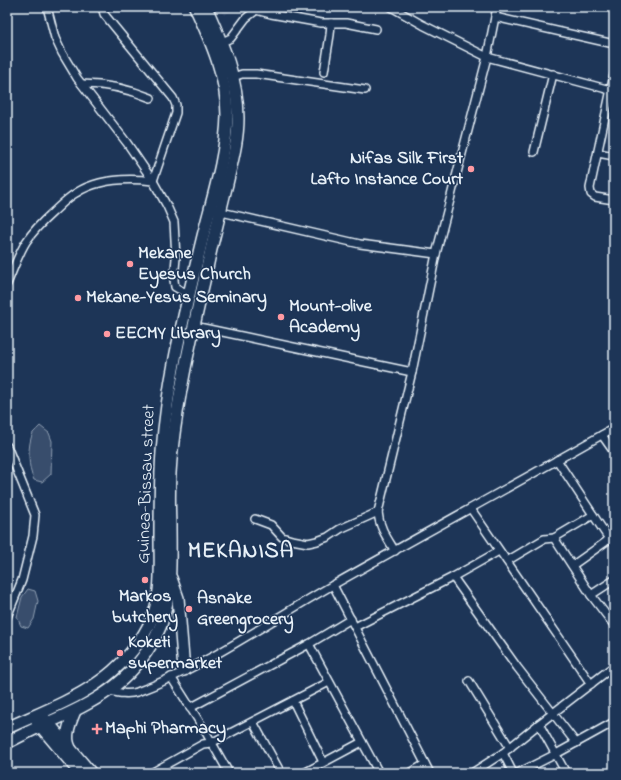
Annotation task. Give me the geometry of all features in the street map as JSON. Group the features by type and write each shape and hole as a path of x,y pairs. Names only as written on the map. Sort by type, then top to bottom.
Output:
{"main road":[{"name":"Guinea-Bissau street","path":"7,728 83,694 104,680 121,665 137,646 149,624 157,604 161,581 162,453 168,398 190,293 215,210 226,138 226,103 218,60 212,43 195,7"},
{"path":"7,743 75,711 110,691 131,671 146,653 157,635 164,618 170,575 171,452 178,402 194,326 215,210 237,136 238,108 233,77 222,42 206,7"},
{"path":"170,575 178,598 184,670"},
{"path":"71,751 67,742 69,725 75,711"},
{"path":"36,715 91,773"},
{"path":"45,725 57,746 80,773"},
{"path":"25,734 40,734 57,746"}],"street":[{"path":"47,7 55,38 62,53 82,84 127,143 153,181 167,206 174,222 175,287 190,293"},
{"path":"102,7 104,14 173,98 176,105 176,113 153,181"},
{"path":"391,7 487,57 612,90"},
{"path":"395,551 382,530 378,512 412,372 436,254 487,57 497,7"},
{"path":"222,42 231,38 246,18 258,9 278,16 321,23 346,23 376,29"},
{"path":"495,17 614,44"},
{"path":"324,72 331,23"},
{"path":"233,77 242,74 256,74 365,90"},
{"path":"534,152 553,74"},
{"path":"614,75 590,188 591,194 596,197 614,200"},
{"path":"82,84 125,89 151,98"},
{"path":"598,153 614,156"},
{"path":"7,284 25,243 38,226 76,192 90,186 110,181 135,179 153,181"},
{"path":"215,210 353,242 436,254"},
{"path":"194,326 412,372"},
{"path":"110,691 127,694 136,692 171,677 210,657 333,585 614,428"},
{"path":"602,435 614,452"},
{"path":"7,446 35,515 33,536 22,580 7,617"},
{"path":"557,460 592,516 612,538 573,565"},
{"path":"470,509 591,684"},
{"path":"255,519 270,525 282,537 308,543 328,537 340,529 378,512"},
{"path":"507,561 544,539 554,538 592,516"},
{"path":"554,538 573,565 591,595 614,625"},
{"path":"355,627 453,577 499,551"},
{"path":"453,577 517,667 576,743"},
{"path":"591,595 614,580"},
{"path":"333,585 430,773"},
{"path":"190,708 310,644 351,619"},
{"path":"310,644 379,773"},
{"path":"7,647 7,667"},
{"path":"472,773 510,748 614,666"},
{"path":"171,677 204,729 229,773"},
{"path":"469,681 510,748"},
{"path":"151,773 203,744 212,743 329,682"},
{"path":"293,701 323,762"},
{"path":"253,722 281,773"},
{"path":"518,773 614,722"},
{"path":"539,724 566,773"},
{"path":"304,773 362,742"},
{"path":"503,753 513,773"},
{"path":"410,773 425,764"}],"shaded area":[{"path":"219,7 240,7 224,15"},
{"path":"40,426 49,433 52,441 51,474 42,482 34,480 30,470 29,457 31,438 33,433"},
{"path":"28,589 35,591 38,601 34,619 28,628 21,626 17,617 22,597"}],"place":[{"name":"Nifas Silk First Lafto Instance Court","path":"471,169"},
{"name":"Mekane Eyesus Church","path":"130,264"},
{"name":"Mekane-Yesus Seminary","path":"78,298"},
{"name":"Mount-olive Academy","path":"281,317"},
{"name":"EECMY Library","path":"107,334"},
{"name":"Markos butchery","path":"145,580"},
{"name":"Asnake Greengrocery","path":"189,609"},
{"name":"Koketi supermarket","path":"120,653"},
{"name":"Maphi Pharmacy","path":"97,729"}],"district":[{"name":"MEKANISA","path":"241,552"}]}
